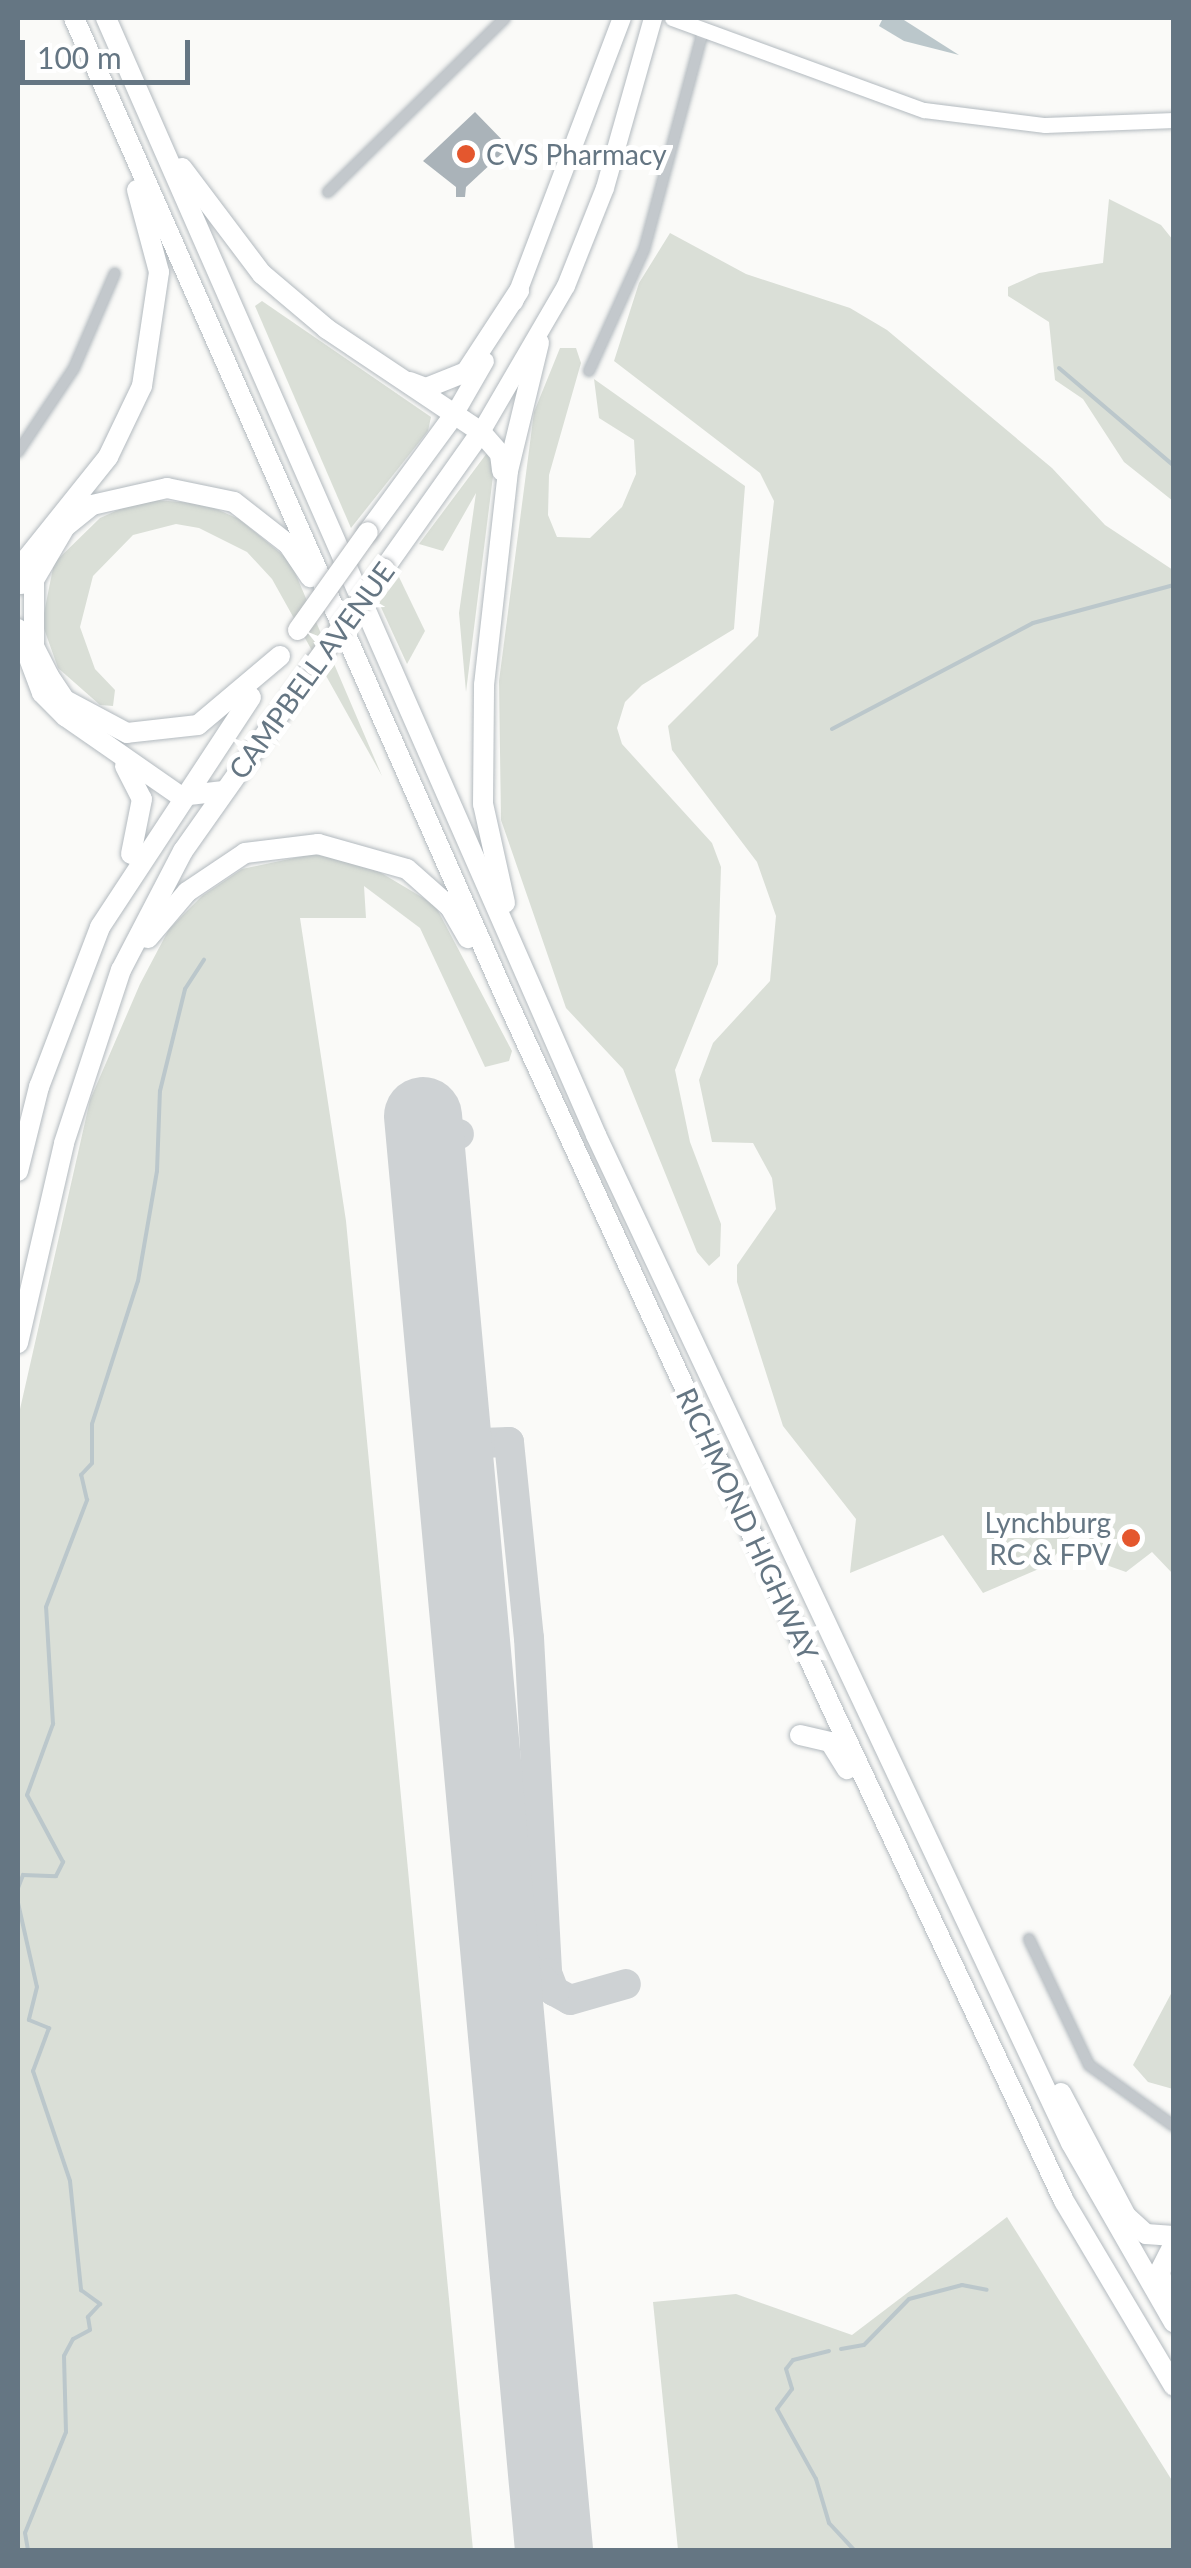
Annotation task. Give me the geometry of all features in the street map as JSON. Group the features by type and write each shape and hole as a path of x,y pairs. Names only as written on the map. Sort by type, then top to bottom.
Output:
{"highway":[{"path":"74,18 352,648"},
{"path":"106,18 184,171 221,227 262,274 394,376 482,432 502,468 483,804 498,880 561,1055"},
{"path":"106,18 561,1055"},
{"path":"87,46 153,235 158,309 129,419 28,558 18,625 42,693 114,753 180,796 224,791"},
{"path":"394,376 426,388 466,372 519,290"},
{"path":"498,553 517,412 539,344"},
{"name":"CAMPBELL AVENUE","path":"18,1171 39,1086 100,928 180,796 454,415"},
{"name":"CAMPBELL AVENUE","path":"18,1343 90,1051 148,911 224,791 482,432"},
{"path":"280,656 198,726 127,733 65,700 49,676 34,647 34,580 65,527 92,506 129,492 201,491 234,502 288,544 352,648"},
{"name":"RICHMOND HIGHWAY","path":"352,648 509,1005 986,2036 1092,2254 1174,2386"},
{"path":"100,928 144,821 136,778 114,753"},
{"path":"90,1051 159,919 215,870 284,845 349,849 407,870 450,907 509,1005"},
{"name":"RICHMOND HIGHWAY","path":"561,1055 1070,2144 1174,2320"},
{"path":"816,1670 821,1707 800,1735 824,1738 844,1763 968,2015 986,2036"},
{"path":"955,1900 974,1918 1116,2200 1146,2234 1174,2236"},
{"path":"1174,2244 1160,2271 1174,2320"}],"main road":[{"name":"CAMPBELL AVENUE","path":"454,415 519,290 622,18"},
{"name":"CAMPBELL AVENUE","path":"482,432 539,344 605,188 653,18"},
{"path":"672,18 882,97 979,121 1174,120"}],"street":[{"path":"328,192 505,18"},
{"path":"589,371 644,250 703,31"},
{"path":"18,452 74,368 115,273"},
{"path":"1029,1939 1088,2066 1174,2126"}],"shaded area":[{"path":"883,18 904,20 959,55 904,41 879,26"},
{"path":"1109,199 1161,225 1173,240 1173,501 1124,462 1083,399 1055,380 1049,322 1008,296 1008,287 1039,273 1103,263"},
{"path":"670,233 746,274 850,308 887,330 1052,468 1105,525 1173,570 1173,1574 1152,1552 1126,1572 1109,1566 1079,1524 1048,1565 983,1593 943,1535 850,1573 856,1519 783,1426 737,1282 737,1265 776,1209 772,1178 753,1143 712,1142 699,1080 713,1043 770,981 776,916 757,862 672,750 668,726 758,636 774,501 760,473 614,361 639,283"},
{"path":"262,301 431,417 428,431 351,528 255,306"},
{"path":"560,348 576,348 581,363 549,475 548,515 557,537 590,538 622,507 636,474 634,440 599,418 594,379 745,486 734,629 642,685 625,702 617,728 622,744 712,843 721,867 718,964 675,1070 690,1142 721,1224 720,1256 709,1266 697,1252 623,1069 566,1008 501,820 499,681 534,412"},
{"path":"487,453 494,468 466,692 459,613 476,493 443,551 419,544"},
{"path":"143,499 205,504 239,519 290,561 382,776 272,579 247,552 199,528 176,524 133,535 93,576 80,627 95,669 115,690 113,706 100,705 58,668 42,623 54,563 100,518"},
{"path":"399,577 425,631 407,664 379,603"},
{"path":"313,854 368,865 435,905 512,1051 509,1061 485,1067 420,928 364,886 366,918 300,918 346,1221 473,2550 18,2550 18,1418 90,1100 140,984 169,929 202,896 242,869"},
{"path":"1173,1990 1173,2089 1148,2082 1133,2065"},
{"path":"1007,2217 1173,2482 1173,2550 678,2550 653,2302 736,2294 852,2335"}],"building":[{"name":"CVS Pharmacy","path":"475,112 509,147 466,187 465,197 456,197 456,187 423,161"}],"waterway":[{"path":"1059,368 1174,466"},
{"path":"832,729 1033,623 1174,585"},
{"path":"18,1888 23,1875 56,1876 63,1862 27,1795 53,1724 46,1607 87,1500 81,1475 92,1463 92,1424 138,1281 157,1171 160,1091 185,989 204,960"},
{"path":"18,1903 37,1987 29,2020 49,2028 33,2071 70,2181 81,2290 100,2304 88,2317 90,2330 73,2339 64,2356 66,2432 25,2533 28,2550"},
{"path":"841,2349 864,2345 909,2299 962,2285 987,2290"},
{"path":"829,2351 793,2360 786,2369 792,2389 777,2409 816,2479 829,2523 854,2550"}],"taxiway":[{"path":"425,1137 459,1134"},
{"path":"453,1444 509,1442 529,1638 547,1973 554,1991 570,2000 626,1984"},
{"path":"502,1988 511,1964 525,1964 554,1991"}],"runway":[{"path":"423,1116 554,2550"}],"place":[{"name":"CVS Pharmacy","path":"466,154"},
{"name":"Lynchburg RC & FPV","path":"1131,1538"}]}
